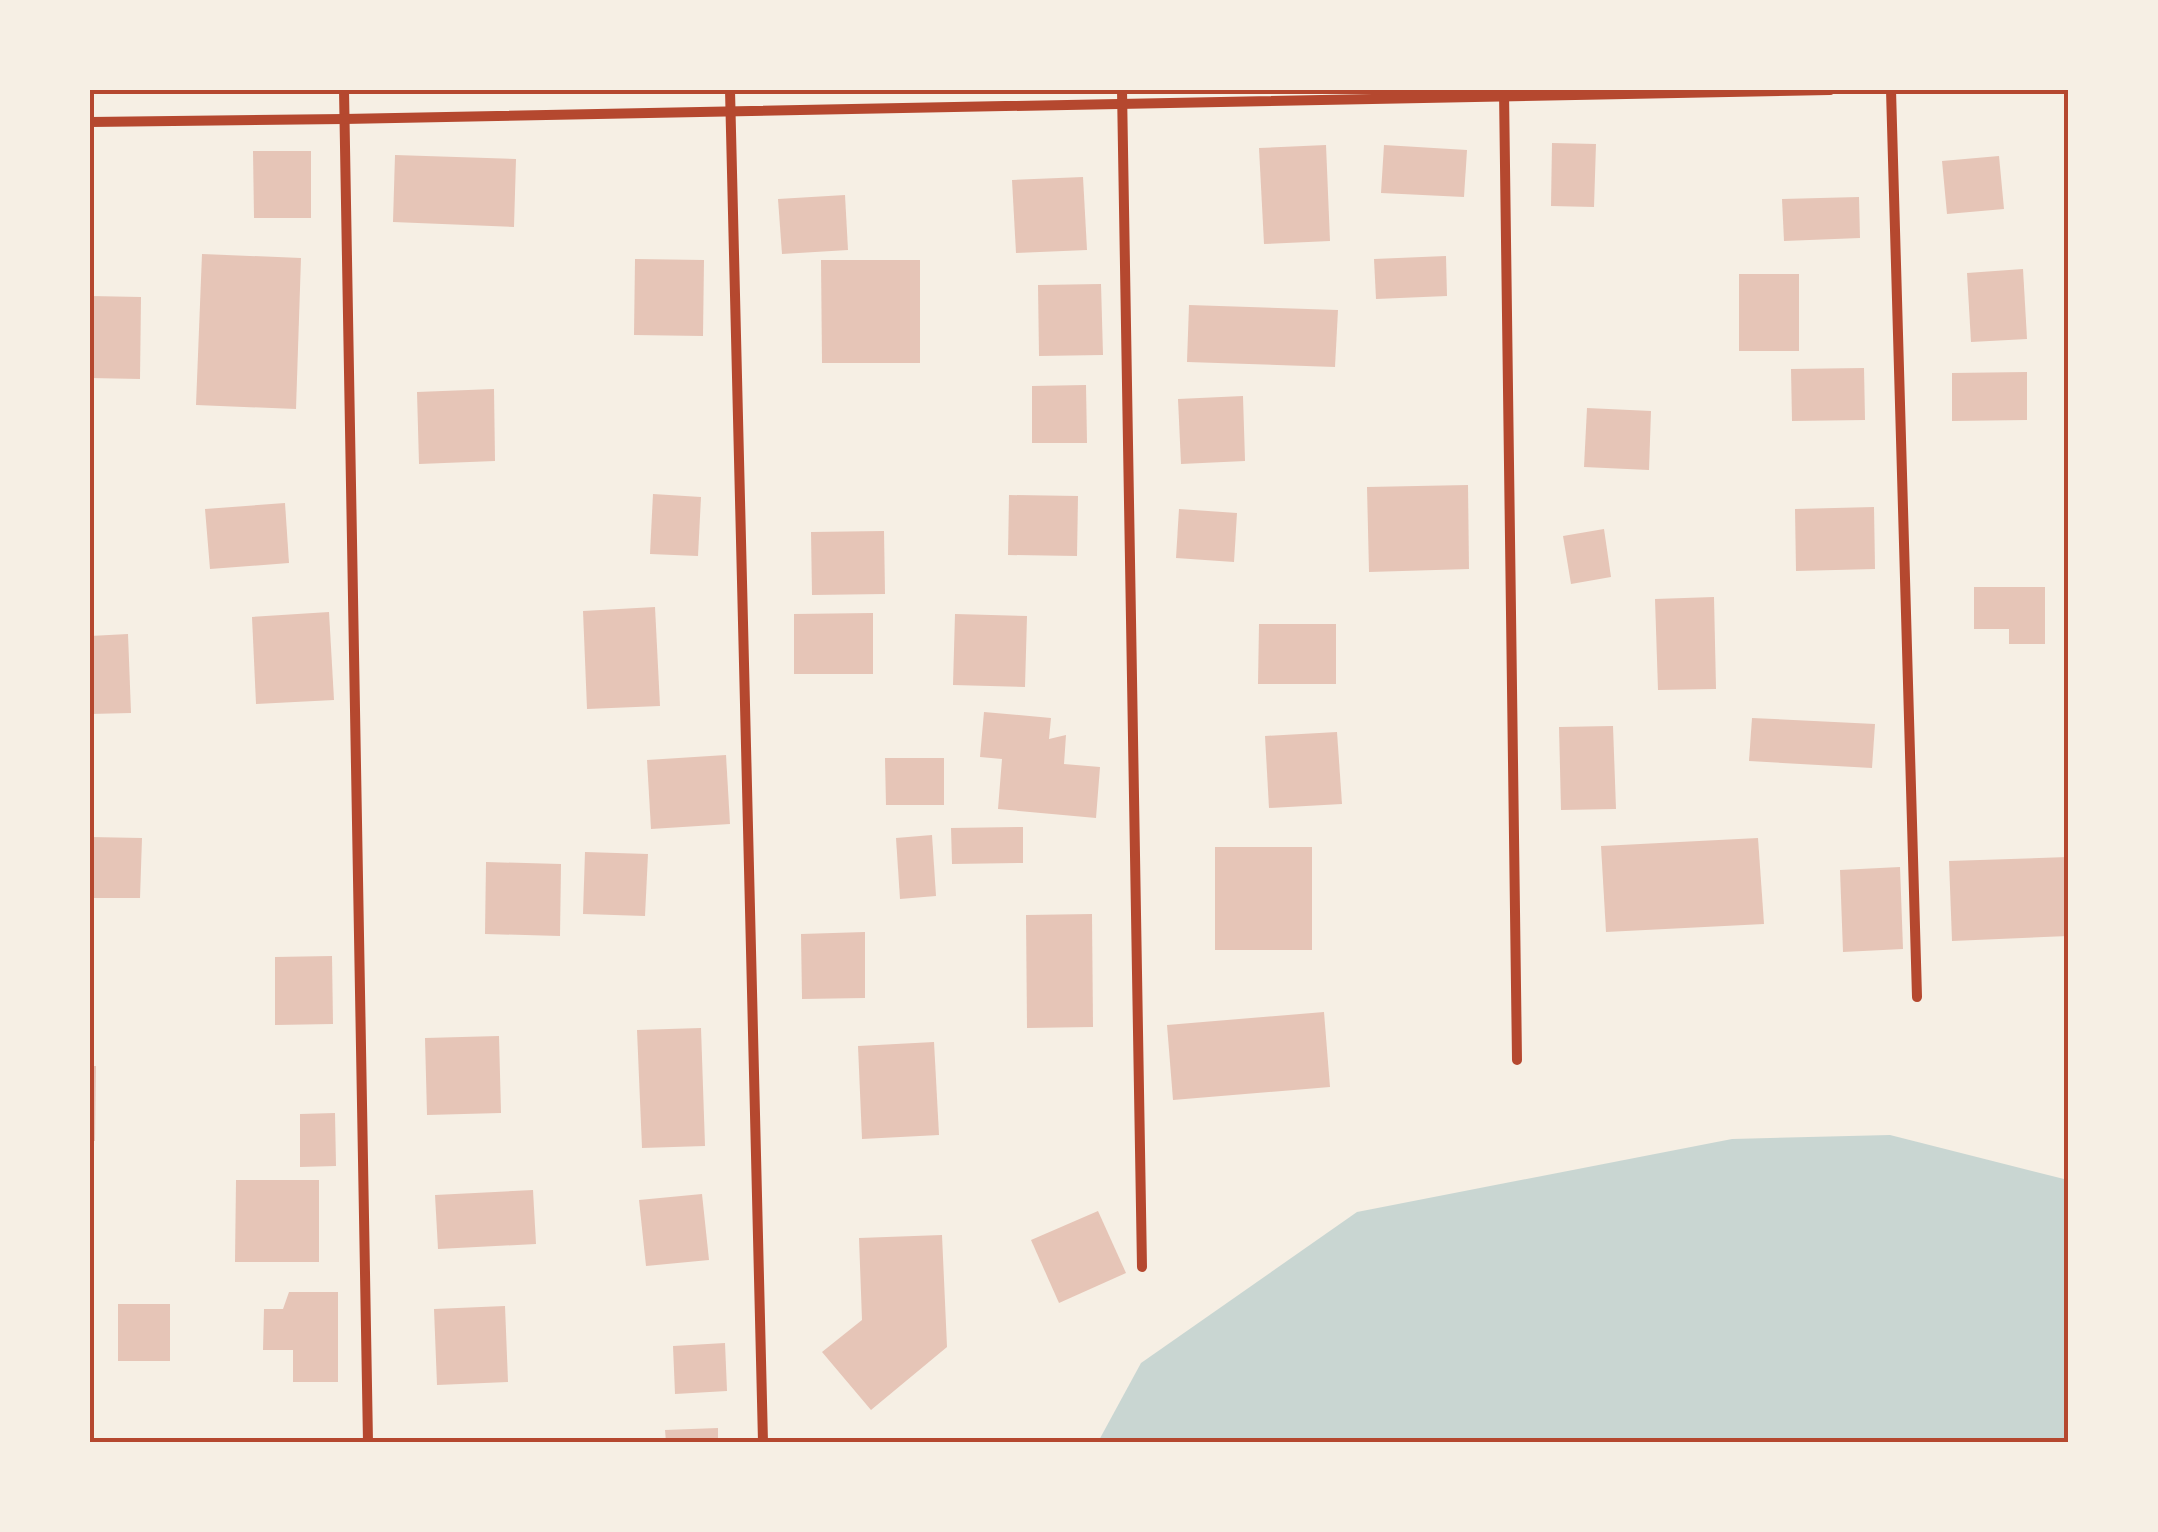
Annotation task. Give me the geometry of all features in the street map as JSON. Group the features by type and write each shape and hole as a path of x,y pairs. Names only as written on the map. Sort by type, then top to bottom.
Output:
{"street":[{"path":"344,90 368,1442"},
{"path":"730,90 763,1442"},
{"path":"1122,90 1142,1267"},
{"path":"90,122 1830,90"},
{"path":"1891,90 1917,998"},
{"path":"1504,93 1517,1060"}],"shaded area":[{"path":"1890,1135 2068,1180 2068,1442 1098,1442 1141,1363 1357,1212 1732,1139"}],"building":[{"path":"1552,143 1596,144 1594,207 1551,206"},
{"path":"1326,145 1330,241 1264,244 1259,148"},
{"path":"1384,145 1467,150 1464,197 1381,193"},
{"path":"253,151 311,151 311,218 254,218"},
{"path":"395,155 516,159 514,227 393,222"},
{"path":"1999,156 2004,209 1947,214 1942,161"},
{"path":"1083,177 1087,250 1016,253 1012,180"},
{"path":"845,195 848,250 782,254 778,199"},
{"path":"1859,197 1860,238 1784,241 1782,199"},
{"path":"202,254 301,258 296,409 196,405"},
{"path":"1446,256 1447,296 1376,299 1374,259"},
{"path":"635,259 704,260 703,336 634,335"},
{"path":"821,260 920,260 920,363 822,363"},
{"path":"2023,269 2027,339 1971,342 1967,273"},
{"path":"1739,274 1799,274 1799,351 1739,351"},
{"path":"1101,284 1103,355 1039,356 1038,285"},
{"path":"90,296 141,297 140,379 90,378"},
{"path":"1189,305 1338,310 1335,367 1187,362"},
{"path":"1864,368 1865,420 1792,421 1791,369"},
{"path":"2027,372 2027,420 1952,421 1952,373"},
{"path":"1086,385 1087,443 1032,443 1032,386"},
{"path":"494,389 495,461 419,464 417,392"},
{"path":"1243,396 1245,461 1181,464 1178,399"},
{"path":"1587,408 1651,411 1649,470 1584,467"},
{"path":"1468,485 1469,569 1369,572 1367,487"},
{"path":"653,494 701,497 698,556 650,554"},
{"path":"1009,495 1078,496 1077,556 1008,555"},
{"path":"285,503 289,563 210,569 205,509"},
{"path":"1874,507 1875,569 1796,571 1795,509"},
{"path":"1179,509 1237,513 1234,562 1176,558"},
{"path":"1604,529 1611,577 1571,584 1563,536"},
{"path":"884,531 885,594 812,595 811,532"},
{"path":"1974,587 2045,587 2045,644 2009,644 2009,629 1974,629"},
{"path":"1714,597 1716,689 1658,690 1655,599"},
{"path":"655,607 660,706 587,709 583,611"},
{"path":"329,612 334,700 256,704 252,617"},
{"path":"873,613 873,674 794,674 794,614"},
{"path":"955,614 1027,616 1025,687 953,685"},
{"path":"1259,624 1336,624 1336,684 1258,684"},
{"path":"128,634 131,713 90,714 90,636"},
{"path":"984,712 1051,718 1049,739 1066,735 1064,764 1100,767 1096,818 998,809 1002,759 980,757"},
{"path":"1752,718 1875,724 1872,768 1749,761"},
{"path":"1613,726 1616,809 1561,810 1559,727"},
{"path":"1337,732 1342,804 1269,808 1265,736"},
{"path":"726,755 730,824 651,829 647,760"},
{"path":"885,758 944,758 944,805 886,805"},
{"path":"1023,827 1023,863 952,864 951,828"},
{"path":"932,835 936,896 900,899 896,838"},
{"path":"90,837 142,838 140,898 90,898"},
{"path":"1758,838 1764,924 1606,932 1601,846"},
{"path":"1215,847 1312,847 1312,950 1215,950"},
{"path":"585,852 648,854 645,916 583,914"},
{"path":"2068,857 2068,936 1952,941 1949,861"},
{"path":"486,862 561,864 560,936 485,934"},
{"path":"1900,867 1903,949 1843,952 1840,870"},
{"path":"1092,914 1093,1027 1027,1028 1026,915"},
{"path":"865,932 865,998 802,999 801,934"},
{"path":"332,956 333,1024 275,1025 275,957"},
{"path":"1324,1012 1330,1087 1173,1100 1167,1025"},
{"path":"701,1028 705,1146 642,1148 637,1030"},
{"path":"499,1036 501,1113 427,1115 425,1038"},
{"path":"934,1042 939,1135 862,1139 858,1046"},
{"path":"90,1066 96,1066 95,1141 90,1141"},
{"path":"335,1113 336,1166 300,1167 300,1114"},
{"path":"236,1180 319,1180 319,1262 235,1262"},
{"path":"533,1190 536,1244 438,1249 435,1195"},
{"path":"702,1194 709,1260 646,1266 639,1200"},
{"path":"1098,1211 1126,1273 1059,1303 1031,1240"},
{"path":"942,1235 947,1347 871,1410 822,1352 862,1320 859,1238"},
{"path":"289,1292 338,1292 338,1382 293,1382 293,1350 263,1350 264,1309 283,1309"},
{"path":"118,1304 170,1304 170,1361 118,1361"},
{"path":"505,1306 508,1382 437,1385 434,1309"},
{"path":"725,1343 727,1391 675,1394 673,1346"},
{"path":"718,1428 718,1442 666,1442 665,1430"}]}
